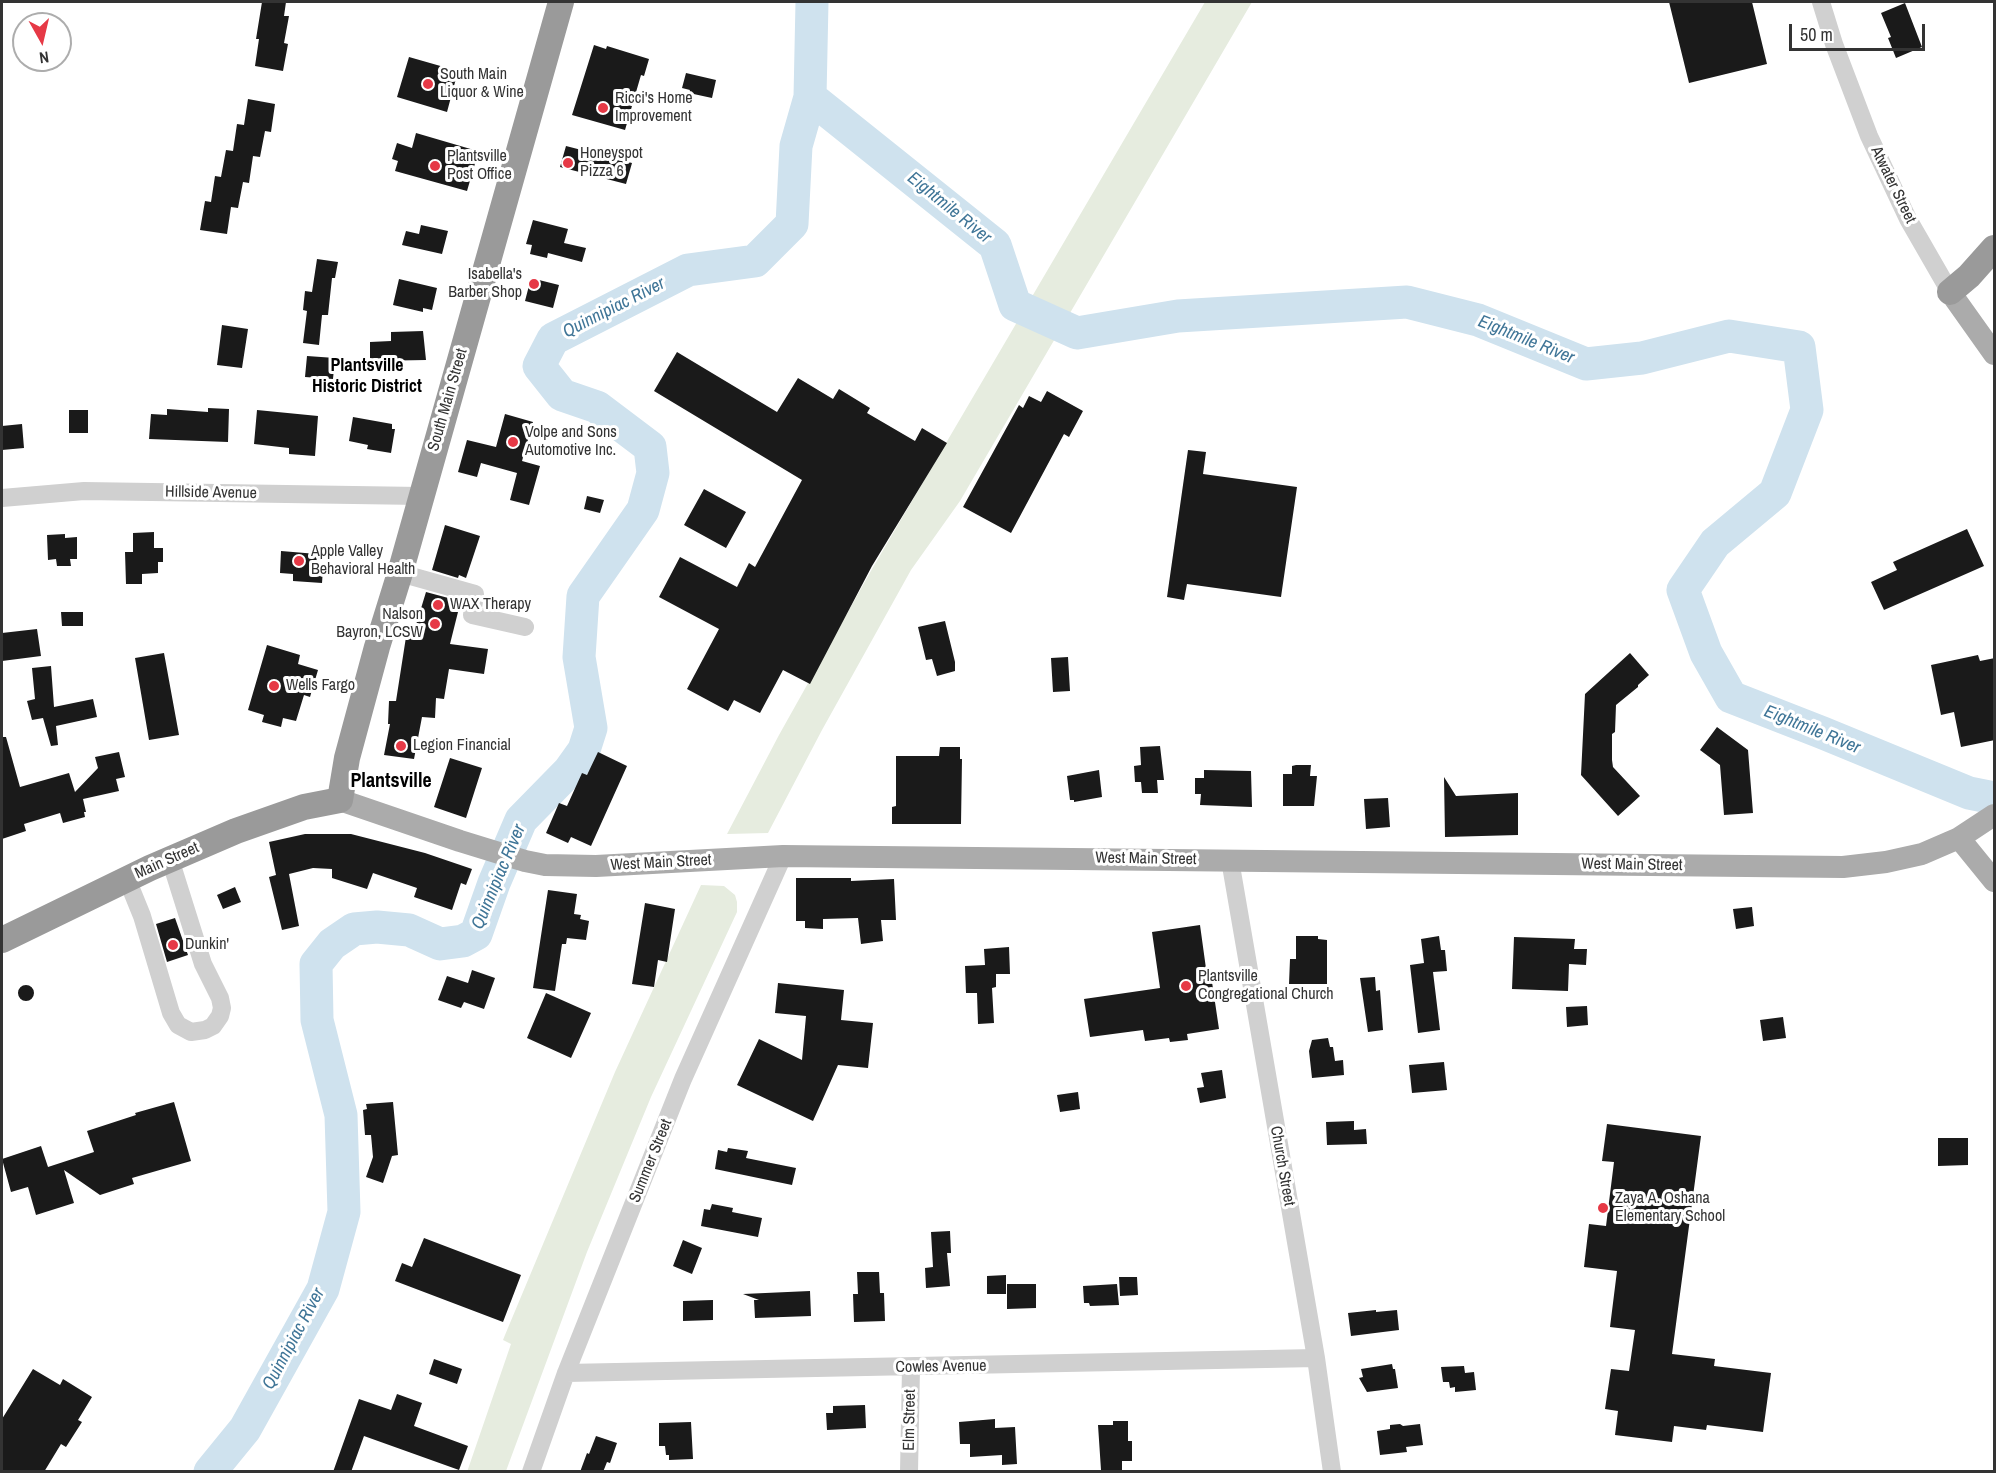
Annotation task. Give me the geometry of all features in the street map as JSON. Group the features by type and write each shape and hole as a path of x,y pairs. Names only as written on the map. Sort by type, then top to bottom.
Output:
{"highway":[{"name":"South Main Street","path":"340,800 346,758 561,2"},
{"path":"1950,292 1969,276 1995,248"},
{"name":"Main Street","path":"2,936 236,831 304,807 340,800"}],"main road":[{"name":"Atwater Street","path":"1950,292 1995,354"},
{"name":"West Main Street","path":"340,800 525,861 545,865 596,866 783,856 1843,867 1886,862 1922,854 1959,838 1995,815"},
{"path":"1959,838 1995,881"}],"street":[{"name":"Atwater Street","path":"1821,2 1834,44 1874,146 1913,228 1950,292"},
{"name":"Hillside Avenue","path":"2,498 84,491 421,496"},
{"path":"400,573 475,594 472,615 525,627"},
{"name":"Summer Street","path":"531,1472 566,1373 683,1079 783,856"},
{"path":"127,879 142,916 171,1013 178,1025 191,1032 205,1030 213,1026 220,1016 222,1008 220,998 203,964 170,859"},
{"name":"Church Street","path":"1230,860 1316,1358 1332,1472"},
{"name":"Cowles Avenue","path":"566,1373 911,1368 1316,1358"},
{"name":"Elm Street","path":"909,1472 911,1368"}],"shaded area":[{"path":"1205,2 1252,2 960,501 911,570 768,833 727,834 779,735 872,569"},
{"path":"701,885 724,886 735,895 737,912 651,1097 587,1252 506,1471 467,1472 511,1344 503,1340 615,1072"}],"building":[{"path":"262,2 286,2 284,16 289,16 284,43 288,44 283,71 255,66 259,39 256,39"},
{"path":"1669,2 1752,2 1767,64 1689,83"},
{"path":"1905,3 1922,47 1896,58 1888,38 1891,37 1881,13"},
{"path":"594,45 606,49 607,46 649,59 644,76 641,75 625,130 572,115"},
{"name":"South Main Liquor & Wine","path":"409,57 458,71 447,112 397,97"},
{"path":"686,73 716,80 712,98 689,93 690,90 682,88"},
{"path":"248,99 275,104 271,132 265,131 260,157 253,156 249,183 243,182 238,208 231,207 227,234 200,230 205,201 211,202 215,176 221,177 226,150 233,151 237,124 244,125"},
{"name":"Plantsville Post Office","path":"416,133 474,150 472,159 476,160 467,191 395,171 398,161 392,159 397,143 412,148"},
{"path":"566,146 632,163 626,184 560,167"},
{"path":"533,220 568,229 564,243 586,248 582,262 548,253 547,258 530,254 532,245 526,244"},
{"path":"421,225 448,231 442,254 402,245 406,231 419,234"},
{"path":"317,259 338,262 335,278 332,278 328,315 322,315 319,345 303,343 307,311 303,310 305,291 312,292"},
{"path":"531,278 559,285 553,308 525,301"},
{"path":"399,279 437,288 432,310 423,308 423,312 393,305"},
{"path":"222,325 248,329 242,368 217,365"},
{"path":"423,331 426,360 370,361 370,342 391,341 391,332"},
{"path":"677,352 777,412 798,378 833,399 839,389 870,408 867,413 915,441 922,428 947,443 872,566 810,684 783,670 760,713 734,700 728,711 687,689 719,629 659,597 680,557 737,587 749,563 755,567 802,480 654,391"},
{"path":"307,356 335,358 333,379 305,377"},
{"path":"1047,391 1083,411 1069,437 1064,434 1011,533 963,507 1019,405 1023,408 1029,396 1041,402"},
{"path":"208,408 229,409 228,442 149,439 151,414 167,415 167,409 208,412"},
{"path":"69,410 88,410 88,433 69,433"},
{"path":"257,410 318,416 315,456 289,454 289,448 254,444"},
{"name":"Volpe and Sons Automotive Inc.","path":"505,414 533,422 522,461 540,466 529,505 510,500 517,473 481,463 477,477 458,472 467,440 496,447"},
{"path":"353,417 392,424 392,429 395,429 391,453 367,449 368,445 349,441"},
{"path":"22,424 24,448 2,450 2,426"},
{"path":"1188,450 1206,452 1203,474 1297,487 1281,597 1187,584 1184,600 1167,597"},
{"path":"704,489 746,512 726,548 684,525"},
{"path":"587,496 604,500 600,513 584,509"},
{"path":"445,525 480,536 466,578 459,575 458,578 432,570"},
{"path":"1967,529 1984,566 1884,610 1871,582 1897,570 1893,562"},
{"path":"154,532 154,548 163,548 163,562 158,562 158,573 142,574 142,584 126,584 125,552 133,552 133,533"},
{"path":"65,534 65,538 77,537 77,559 70,559 71,566 57,566 56,559 48,560 47,535"},
{"name":"Apple Valley Behavioral Health","path":"281,551 317,554 316,568 323,569 322,583 293,581 293,574 280,573"},
{"path":"426,592 452,599 450,606 459,608 450,644 488,649 484,674 449,669 444,699 436,698 435,718 422,717 414,759 384,755 390,724 388,724 389,701 396,701 406,637 412,638"},
{"path":"61,612 83,612 83,626 62,626"},
{"path":"945,621 955,671 937,676 932,659 926,660 918,627"},
{"path":"37,629 41,656 2,661 2,633"},
{"name":"Wells Fargo","path":"267,645 300,655 298,664 318,670 310,697 304,695 296,721 283,718 281,727 262,722 264,715 248,710"},
{"path":"164,653 179,735 149,740 135,658"},
{"path":"1630,653 1649,675 1616,705 1615,732 1612,734 1613,767 1640,796 1618,816 1581,775 1585,694"},
{"path":"1978,655 1980,661 1995,658 1995,740 1961,747 1954,712 1941,715 1931,665"},
{"path":"1068,657 1070,691 1053,692 1051,658"},
{"path":"51,666 54,707 93,699 97,717 56,726 58,745 51,746 43,718 32,720 27,701 35,699 32,668"},
{"path":"1717,727 1748,750 1753,813 1724,815 1720,765 1700,750"},
{"path":"2,737 6,737 20,787 69,773 75,792 98,768 95,757 119,752 125,777 116,779 119,791 83,799 85,817 63,823 60,813 24,824 26,831 2,839"},
{"path":"1160,746 1164,780 1157,780 1158,793 1142,793 1141,782 1135,782 1134,766 1141,765 1140,747"},
{"path":"940,747 960,747 960,759 962,759 961,824 892,824 892,807 896,806 896,756 939,756"},
{"path":"598,752 627,766 591,846 571,837 568,843 546,833 559,803 567,806 582,773 587,775"},
{"path":"450,758 482,768 466,818 434,807"},
{"path":"1311,765 1310,776 1317,776 1314,806 1283,806 1283,774 1292,774 1292,766"},
{"path":"1099,770 1102,797 1074,802 1070,800 1067,776"},
{"path":"1204,770 1251,771 1252,807 1200,805 1201,794 1195,794 1195,778 1204,778"},
{"path":"1444,777 1456,796 1518,793 1518,835 1445,837"},
{"path":"1388,798 1390,827 1366,829 1364,799"},
{"path":"305,834 351,834 425,853 472,869 466,885 461,883 452,910 414,897 417,888 373,873 367,889 332,878 332,869 313,868 289,874 299,926 282,930 269,877 276,875 269,842"},
{"path":"796,878 851,878 851,881 894,879 896,920 881,920 883,941 861,944 858,918 823,919 823,929 805,928 805,921 796,921"},
{"path":"235,887 241,902 223,909 217,895"},
{"path":"548,890 577,894 574,914 581,915 580,919 589,921 586,940 567,938 566,944 562,944 555,991 533,988"},
{"path":"645,903 675,909 667,962 658,960 654,987 632,984"},
{"path":"1752,907 1754,926 1736,929 1733,909"},
{"name":"Dunkin'","path":"175,918 188,955 167,962 156,924"},
{"name":"Plantsville Congregational Church","path":"1200,925 1208,983 1212,982 1219,1029 1187,1034 1188,1040 1170,1042 1169,1038 1145,1041 1143,1030 1090,1037 1084,999 1160,988 1152,932"},
{"path":"1296,936 1318,936 1318,939 1327,940 1327,984 1289,984 1290,959 1296,959"},
{"path":"1439,936 1441,950 1445,950 1447,971 1433,972 1440,1030 1418,1033 1410,965 1424,963 1421,939"},
{"path":"1514,937 1575,939 1574,949 1587,949 1586,965 1569,964 1568,991 1512,989"},
{"path":"1009,947 1010,974 996,974 996,987 992,988 994,1023 978,1024 977,993 966,993 965,966 985,965 984,949"},
{"path":"472,970 495,978 484,1009 464,1002 461,1008 438,1000 447,976 468,983"},
{"path":"1375,977 1376,991 1380,990 1383,1030 1368,1032 1360,978"},
{"path":"778,983 844,990 841,1020 873,1023 868,1068 838,1065 813,1121 737,1085 759,1039 802,1060 806,1016 775,1013"},
{"path":"26,985 32,987 34,993 32,999 26,1001 20,999 18,993 20,987"},
{"path":"546,993 591,1013 571,1058 527,1038"},
{"path":"1587,1006 1588,1025 1567,1027 1566,1007"},
{"path":"1783,1017 1786,1038 1763,1041 1760,1020"},
{"path":"1328,1038 1330,1047 1333,1047 1335,1061 1343,1060 1344,1075 1312,1078 1309,1051 1312,1040"},
{"path":"1444,1062 1447,1090 1412,1093 1409,1065"},
{"path":"1222,1070 1226,1098 1200,1103 1197,1088 1204,1087 1201,1073"},
{"path":"1078,1092 1080,1109 1060,1112 1057,1095"},
{"path":"174,1102 191,1161 132,1178 134,1184 100,1195 64,1170 74,1203 36,1215 28,1187 11,1192 2,1159 41,1146 48,1167 94,1152 87,1131 136,1115 135,1113"},
{"path":"393,1102 398,1155 392,1156 383,1183 366,1177 373,1157 371,1135 365,1135 363,1110 367,1109 366,1104"},
{"path":"1354,1121 1354,1130 1366,1129 1367,1144 1327,1145 1326,1122"},
{"path":"1607,1124 1701,1136 1672,1354 1715,1359 1714,1366 1771,1373 1763,1432 1707,1425 1706,1430 1674,1426 1672,1442 1615,1435 1618,1411 1605,1409 1611,1369 1629,1371 1635,1330 1610,1327 1617,1271 1584,1267 1589,1224 1606,1226 1614,1162 1602,1161"},
{"path":"1938,1138 1968,1138 1968,1165 1938,1166"},
{"path":"728,1148 748,1151 746,1158 796,1168 792,1185 715,1169 718,1150 727,1152"},
{"path":"712,1204 733,1208 732,1212 762,1218 758,1237 701,1226 704,1209 710,1210"},
{"path":"950,1231 951,1253 947,1253 950,1286 926,1288 925,1268 933,1267 931,1232"},
{"path":"424,1238 521,1275 503,1322 395,1281 402,1263 412,1267"},
{"path":"683,1240 702,1248 692,1274 673,1266"},
{"path":"857,1272 879,1272 880,1293 884,1293 885,1321 854,1322 853,1294 858,1294"},
{"path":"1006,1275 1006,1294 987,1294 987,1276"},
{"path":"1119,1277 1137,1277 1138,1295 1120,1296"},
{"path":"1007,1284 1036,1284 1036,1308 1007,1309"},
{"path":"1117,1284 1119,1305 1090,1306 1089,1303 1084,1303 1083,1286"},
{"path":"810,1291 811,1316 755,1318 754,1300 759,1300 743,1294"},
{"path":"713,1300 713,1320 683,1321 683,1301"},
{"path":"1376,1310 1376,1312 1397,1310 1399,1330 1351,1336 1348,1313"},
{"path":"434,1359 462,1369 457,1384 429,1374"},
{"path":"1392,1364 1398,1388 1367,1392 1359,1378 1363,1377 1361,1369"},
{"path":"1464,1366 1465,1373 1474,1372 1476,1390 1455,1392 1455,1387 1450,1388 1449,1382 1443,1382 1441,1367"},
{"path":"33,1369 60,1385 63,1379 92,1397 78,1420 82,1422 66,1447 61,1444 44,1472 2,1472 2,1419"},
{"path":"397,1394 422,1403 414,1426 468,1446 459,1470 364,1436 351,1472 333,1472 359,1399 391,1410"},
{"path":"865,1405 866,1428 827,1430 826,1413 833,1413 833,1406"},
{"path":"995,1419 995,1428 1015,1427 1017,1464 1002,1465 1002,1455 970,1457 970,1444 960,1444 959,1422"},
{"path":"1113,1421 1128,1421 1128,1441 1132,1441 1132,1461 1122,1461 1122,1470 1101,1470 1098,1425 1113,1425"},
{"path":"691,1422 693,1459 669,1460 665,1446 659,1446 659,1423"},
{"path":"1420,1424 1423,1445 1406,1447 1407,1452 1380,1455 1377,1431 1390,1429 1390,1425 1403,1426"},
{"path":"596,1436 617,1443 610,1463 607,1462 603,1472 580,1472 587,1453 589,1454"}],"waterway":[{"name":"Quinnipiac River","path":"210,1472 245,1429 323,1289 344,1212 341,1115 317,1020 316,964 332,944 354,929 377,927 409,930 440,944 463,941 476,934 494,883 521,820 569,771 584,750 591,728 579,657 583,596 643,510 653,473 650,447 597,407 562,395 539,366 553,339 688,270 755,261 792,224 796,146 810,97 812,2"},
{"name":"Eightmile River","path":"810,97 995,245 1015,305 1077,333 1178,316 1407,302 1478,320 1586,364 1642,358 1729,336 1799,347 1807,410 1775,493 1715,543 1683,590 1706,653 1731,697 1969,793 1994,798"}],"place":[{"name":"South Main Liquor & Wine","path":"428,84"},
{"name":"Ricci's Home Improvement","path":"603,108"},
{"name":"Honeyspot Pizza 6","path":"568,163"},
{"name":"Plantsville Post Office","path":"435,166"},
{"name":"Isabella's Barber Shop","path":"534,284"},
{"name":"Volpe and Sons Automotive Inc.","path":"513,442"},
{"name":"Apple Valley Behavioral Health","path":"299,561"},
{"name":"WAX Therapy","path":"438,605"},
{"name":"Nalson Bayron, LCSW","path":"435,624"},
{"name":"Wells Fargo","path":"274,686"},
{"name":"Legion Financial","path":"401,746"},
{"name":"Dunkin'","path":"173,945"},
{"name":"Plantsville Congregational Church","path":"1186,986"},
{"name":"Zaya A. Oshana Elementary School","path":"1603,1208"}],"district":[{"name":"Plantsville Historic District","path":"367,376"},
{"name":"Plantsville","path":"391,782"}]}
